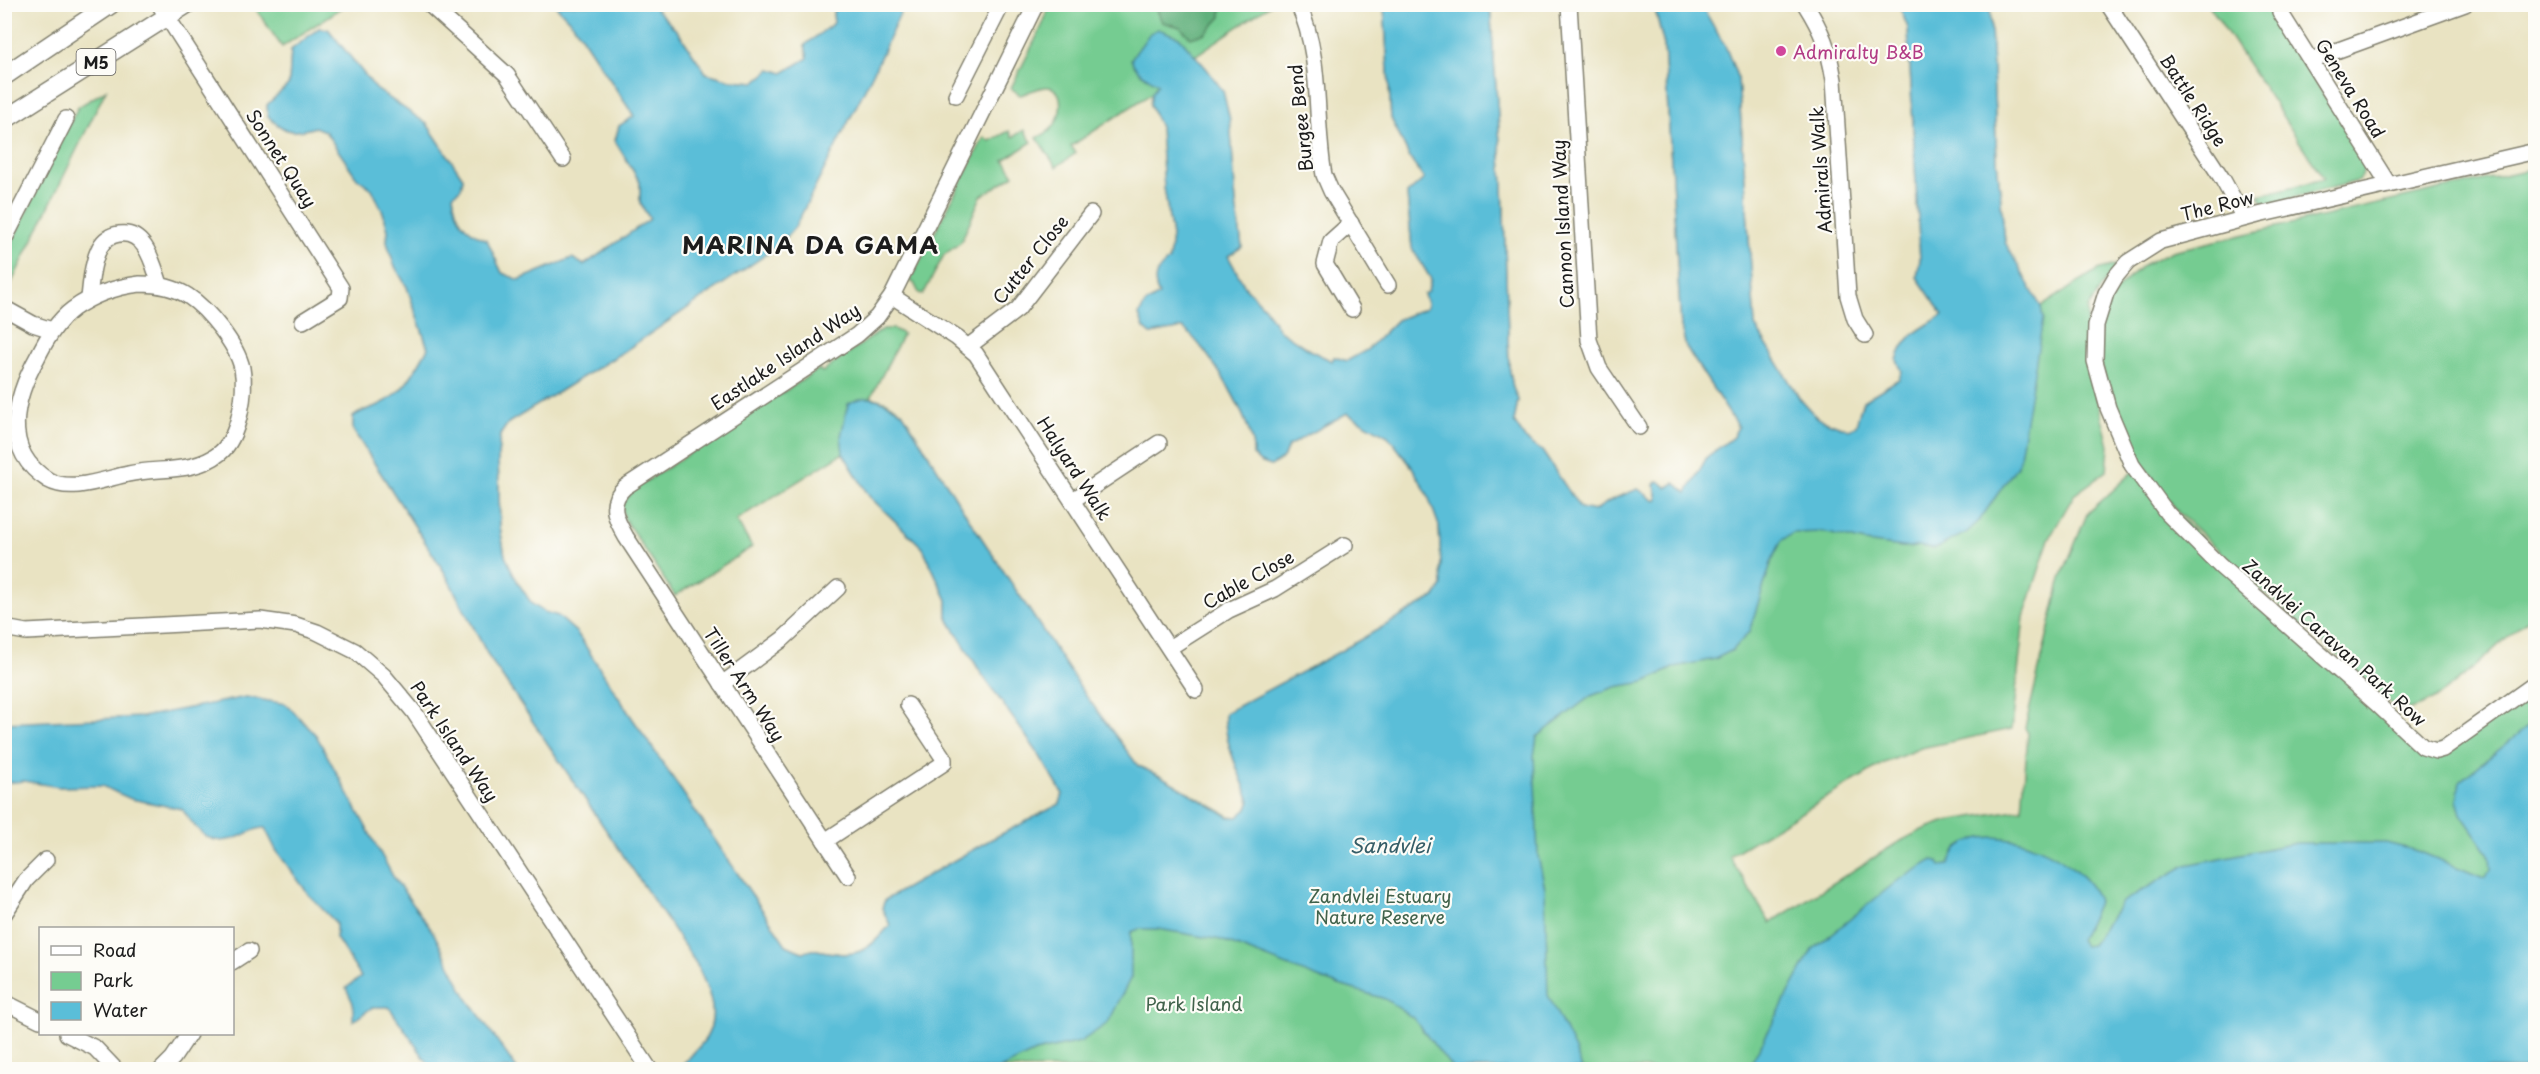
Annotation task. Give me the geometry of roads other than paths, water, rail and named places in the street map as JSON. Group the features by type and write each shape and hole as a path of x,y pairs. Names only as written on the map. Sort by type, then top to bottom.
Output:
{"main road":[{"name":"M5","path":"4,76 111,4"},
{"name":"M5","path":"4,120 163,11 187,4"}],"street":[{"path":"429,4 507,75 563,159"},
{"path":"956,95 1002,4"},
{"name":"Eastlake Island Way","path":"614,511 617,496 625,488 857,334 877,317 892,296 1036,4"},
{"name":"Burgee Bend","path":"1298,4 1307,25 1314,57 1324,175 1388,285"},
{"name":"Cannon Island Way","path":"1569,4 1589,340 1599,368 1639,427"},
{"name":"Admirals Walk","path":"1805,4 1821,29 1831,59 1848,296 1856,320 1865,335"},
{"name":"Battle Ridge","path":"2108,4 2223,180 2244,218"},
{"path":"2311,60 2465,4"},
{"name":"Sonnet Quay","path":"163,11 341,288 340,298 303,321"},
{"name":"Geneva Road","path":"2280,12 2389,184"},
{"path":"4,240 66,119"},
{"name":"The Row","path":"2132,465 2106,401 2095,361 2096,325 2106,293 2128,262 2152,245 2178,234 2535,151"},
{"name":"Cutter Close","path":"969,346 1018,309 1090,214"},
{"path":"1351,223 1331,241 1325,264 1352,309"},
{"path":"89,298 94,263 101,244 112,236 120,234 134,236 141,241 160,284"},
{"path":"160,284 188,296 223,331 236,351 242,367 243,386 234,433 222,452 202,464 189,467 132,472 68,487 40,475 28,463 21,450 15,423 20,390 52,330 71,310 89,298 124,286 160,284"},
{"name":"Halyard Walk","path":"892,296 969,346 1196,690"},
{"path":"4,308 33,324 52,330"},
{"path":"1072,500 1159,443"},
{"name":"Zandvlei Caravan Park Row","path":"2132,465 2167,513 2194,542 2423,747 2436,752 2443,749 2535,683"},
{"name":"Tiller Arm Way","path":"614,511 616,521 626,537 848,876"},
{"name":"Cable Close","path":"1169,648 1229,610 1275,589 1345,545"},
{"path":"722,684 783,639 838,588"},
{"name":"Park Island Way","path":"4,628 26,632 260,620 307,628 355,651 384,676 414,712 650,1070"},
{"path":"825,841 941,766 944,759 908,705"},
{"path":"4,914 26,880 46,860"},
{"path":"234,961 249,951"},
{"path":"4,1002 39,1020"},
{"path":"69,1035 95,1048 116,1070"},
{"path":"161,1070 173,1058 188,1035"}],"water":[{"name":"Sandvlei","path":"555,5 652,5 678,32 706,73 731,80 755,82 771,69 783,73 808,58 805,45 834,23 833,13 837,5 904,5 873,73 795,227 777,247 623,352 508,423 500,435 498,456 500,528 505,556 518,583 532,604 544,612 558,616 577,633 786,945 801,951 815,950 850,954 865,949 890,925 882,908 885,900 990,840 1060,804 1063,794 1038,753 981,673 947,617 947,600 923,548 869,496 843,453 841,436 848,404 855,400 875,399 902,412 963,510 1086,696 1138,766 1164,778 1229,817 1238,817 1247,809 1250,801 1230,747 1225,713 1435,597 1442,586 1439,526 1427,493 1412,467 1388,436 1347,413 1288,446 1283,458 1271,466 1260,462 1253,455 1247,425 1229,387 1193,338 1183,328 1151,334 1144,328 1139,315 1145,304 1159,295 1155,279 1169,260 1172,236 1164,187 1160,127 1150,105 1152,92 1158,84 1139,71 1131,59 1150,33 1158,29 1179,37 1223,91 1230,120 1236,204 1242,247 1228,256 1245,287 1265,308 1278,329 1311,351 1332,361 1334,357 1347,361 1367,350 1397,320 1426,308 1424,294 1428,291 1431,279 1412,248 1407,194 1424,179 1411,160 1391,118 1384,5 1490,5 1503,185 1509,366 1518,400 1514,422 1525,439 1542,451 1580,508 1594,511 1613,499 1638,489 1655,501 1658,499 1655,484 1659,481 1667,488 1675,483 1687,493 1707,457 1733,437 1738,427 1686,347 1681,327 1664,45 1654,5 1699,5 1726,48 1738,79 1755,326 1800,399 1817,418 1849,430 1856,425 1863,401 1899,379 1902,371 1897,360 1905,344 1915,333 1943,315 1917,277 1920,260 1908,28 1899,5 1990,5 1997,161 2005,242 2041,307 2043,319 2019,463 1979,521 1966,533 1934,549 1865,542 1823,532 1793,533 1782,540 1772,560 1749,632 1733,650 1715,659 1675,667 1645,682 1615,687 1591,696 1537,737 1534,756 1538,856 1545,888 1548,995 1582,1069 1453,1069 1413,1018 1385,999 1326,981 1221,940 1158,929 1139,929 1131,932 1131,977 1108,1023 1080,1042 1035,1052 1000,1069 678,1069 706,1038 712,1019 711,1000 696,963 489,657 445,573 353,430 353,417 395,395 408,381 428,348 407,287 394,265 387,242 388,230 383,212 372,189 357,178 325,131 315,127 301,131 289,131 268,116 267,105 289,84 291,50 319,28 328,29 376,89 427,124 463,178 461,188 453,195 456,211 462,223 473,233 487,240 502,273 519,280 572,258 584,265 650,219 640,203 640,182 615,141 619,126 634,116 574,25"},
{"path":"246,697 286,704 316,735 394,878 433,932 466,996 517,1069 432,1069 389,1007 373,1007 353,1021 353,1003 346,988 361,977 336,938 336,923 309,895 276,850 265,828 232,839 214,840 201,832 182,809 131,799 102,786 59,787 24,781 5,783 5,723 142,717"},
{"path":"2535,721 2535,1069 1748,1069 1812,950 1897,881 1933,860 1938,861 1941,866 1948,865 1958,847 1976,839 1996,837 2017,840 2059,858 2076,871 2090,885 2098,901 2080,940 2085,946 2092,945 2122,902 2186,865 2296,843 2386,843 2418,851 2484,878 2491,870 2490,856 2461,814 2457,800 2460,781"}],"place":[{"name":"Admiralty B&B","path":"1781,51"}],"district":[{"name":"MARINA DA GAMA","path":"811,244"}],"park label":[{"name":"Zandvlei Estuary Nature Reserve","path":"1380,905"},
{"name":"Park Island","path":"1194,1003"}]}
